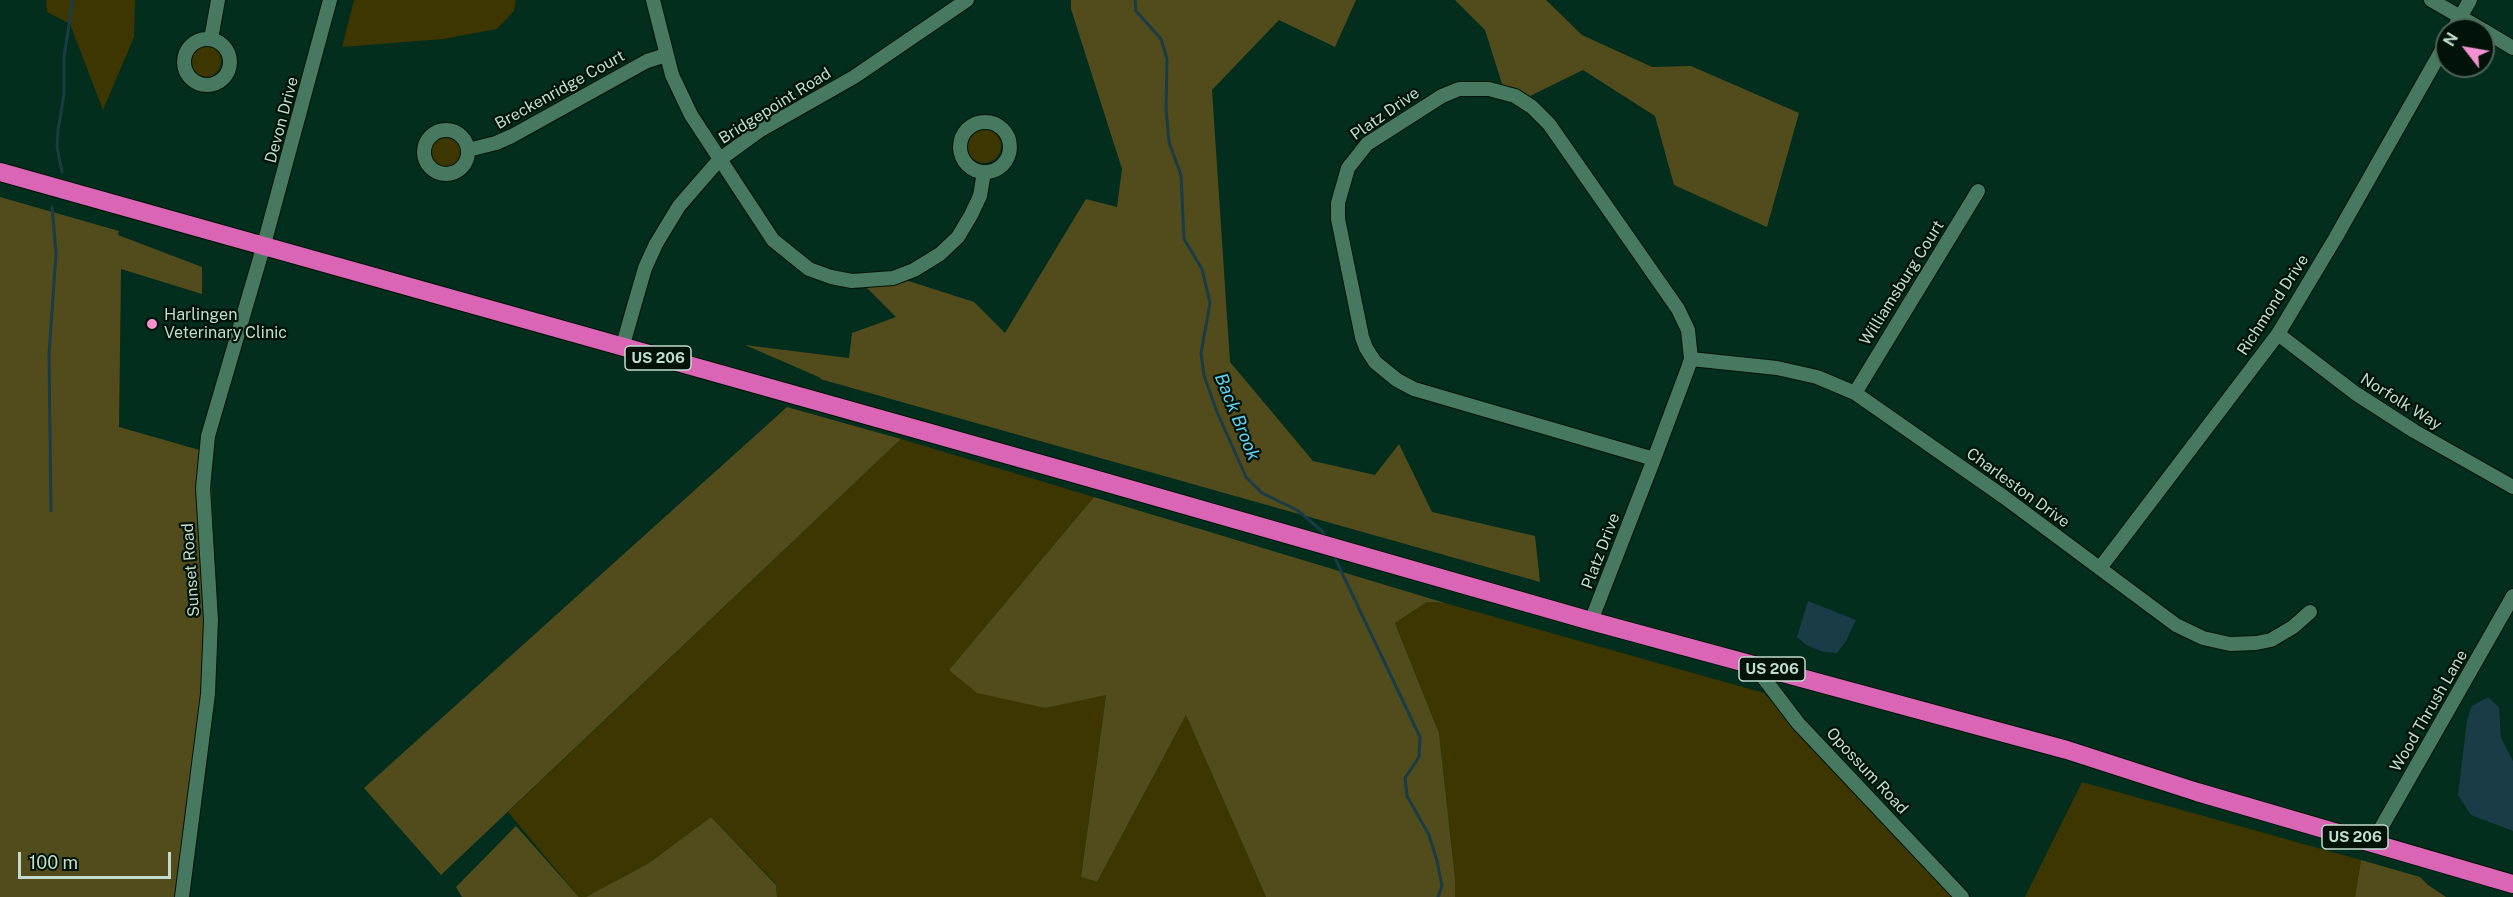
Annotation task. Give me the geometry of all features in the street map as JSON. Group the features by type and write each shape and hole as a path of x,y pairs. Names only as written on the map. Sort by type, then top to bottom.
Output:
{"highway":[{"name":"US 206","path":"0,172 1591,621 2067,750 2197,792 2513,884"}],"street":[{"path":"211,39 218,0"},
{"name":"Devon Drive","path":"263,248 330,0"},
{"path":"653,0 666,55 680,96 772,240 809,269 831,278 852,281 893,278 914,270 940,254 958,237 980,196 984,172"},
{"name":"Bridgepoint Road","path":"622,348 645,268 656,244 679,206 719,160 759,131 854,77 967,0"},
{"path":"2431,0 2461,17 2470,0"},
{"path":"2495,37 2513,48"},
{"name":"Breckenridge Court","path":"468,150 496,143 512,136 647,61 666,55"},
{"name":"Richmond Drive","path":"2100,568 2278,334 2435,62"},
{"name":"Platz Drive","path":"1591,621 1654,459 1690,359 1688,330 1678,309 1550,124 1532,107 1515,96 1489,89 1459,89 1442,96 1367,144 1348,168 1338,203 1338,219 1362,337 1375,362 1397,380 1414,389 1654,459"},
{"name":"Williamsburg Court","path":"1855,393 1978,191"},
{"name":"Sunset Road","path":"182,897 207,694 210,641 204,465 208,436 263,248"},
{"name":"Norfolk Way","path":"2278,334 2355,393 2414,431 2513,487"},
{"name":"Charleston Drive","path":"1690,359 1777,368 1817,377 1855,393 2004,497 2176,625 2203,638 2221,642 2256,644 2271,640 2293,627 2310,612"},
{"name":"Wood Thrush Lane","path":"2373,842 2513,596"},
{"name":"Opossum Road","path":"1753,664 1798,723 1962,897"}],"shaded area":[{"path":"46,0 135,0 134,37 103,110 70,24 47,12"},
{"path":"354,0 516,0 514,11 497,29 443,39 342,47"},
{"path":"1071,0 1356,0 1335,47 1279,20 1212,90 1230,362 1313,461 1375,475 1399,444 1432,512 1535,536 1540,582 820,379 745,345 849,358 852,333 896,317 859,280 893,276 974,302 1005,333 1086,199 1117,207 1122,169 1071,9"},
{"path":"1455,0 1546,0 1582,35 1652,67 1691,66 1799,113 1767,227 1674,185 1655,116 1583,70 1526,98 1503,87 1485,30"},
{"path":"204,44 216,49 221,61 216,73 204,78 192,73 187,61 192,49"},
{"path":"984,129 996,134 1001,146 996,158 984,163 972,158 967,146 972,134"},
{"path":"444,136 456,141 461,153 456,165 444,170 432,165 427,153 432,141"},
{"path":"0,197 119,231 118,235 202,267 202,294 121,269 119,427 210,453 218,649 186,897 0,897"},
{"path":"787,407 901,439 441,875 364,788"},
{"path":"901,439 1094,497 949,670 1045,708 1106,694 1081,877 1097,882 1186,715 1266,897 777,897 776,884 711,817 649,863 586,897 579,897 508,812"},
{"path":"1094,497 1445,603 1427,602 1395,623 1439,733 1455,878 1455,897 1266,897 1186,715 1097,882 1081,877 1106,695 1045,708 977,693 949,670"},
{"path":"1427,602 1445,603 1764,693 1955,897 1455,897 1455,878 1439,733 1395,623"},
{"path":"2082,782 2361,860 2355,897 2025,897"},
{"path":"711,817 776,885 777,897 586,897 649,863"},
{"path":"516,826 579,897 462,897 456,887"},
{"path":"2361,860 2420,877 2446,897 2355,897"}],"water":[{"path":"1808,601 1856,620 1846,641 1837,653 1823,652 1806,645 1797,637"},
{"path":"2488,697 2499,707 2501,738 2513,761 2513,831 2471,815 2458,795 2467,720 2472,706"}],"waterway":[{"path":"62,172 57,147 58,130 64,94 64,57 73,0"},
{"name":"Back Brook","path":"1135,0 1136,11 1161,39 1167,59 1166,109 1169,142 1181,175 1184,239 1202,269 1210,303 1201,353 1204,375 1217,412 1246,477 1262,493 1297,510 1322,531 1326,539"},
{"path":"51,511 49,355 56,253 52,207"},
{"name":"Back Brook","path":"1334,556 1420,737 1419,757 1405,778 1407,796 1429,835 1437,861 1442,886 1438,897"}],"place":[{"name":"Harlingen Veterinary Clinic","path":"152,324"}]}
